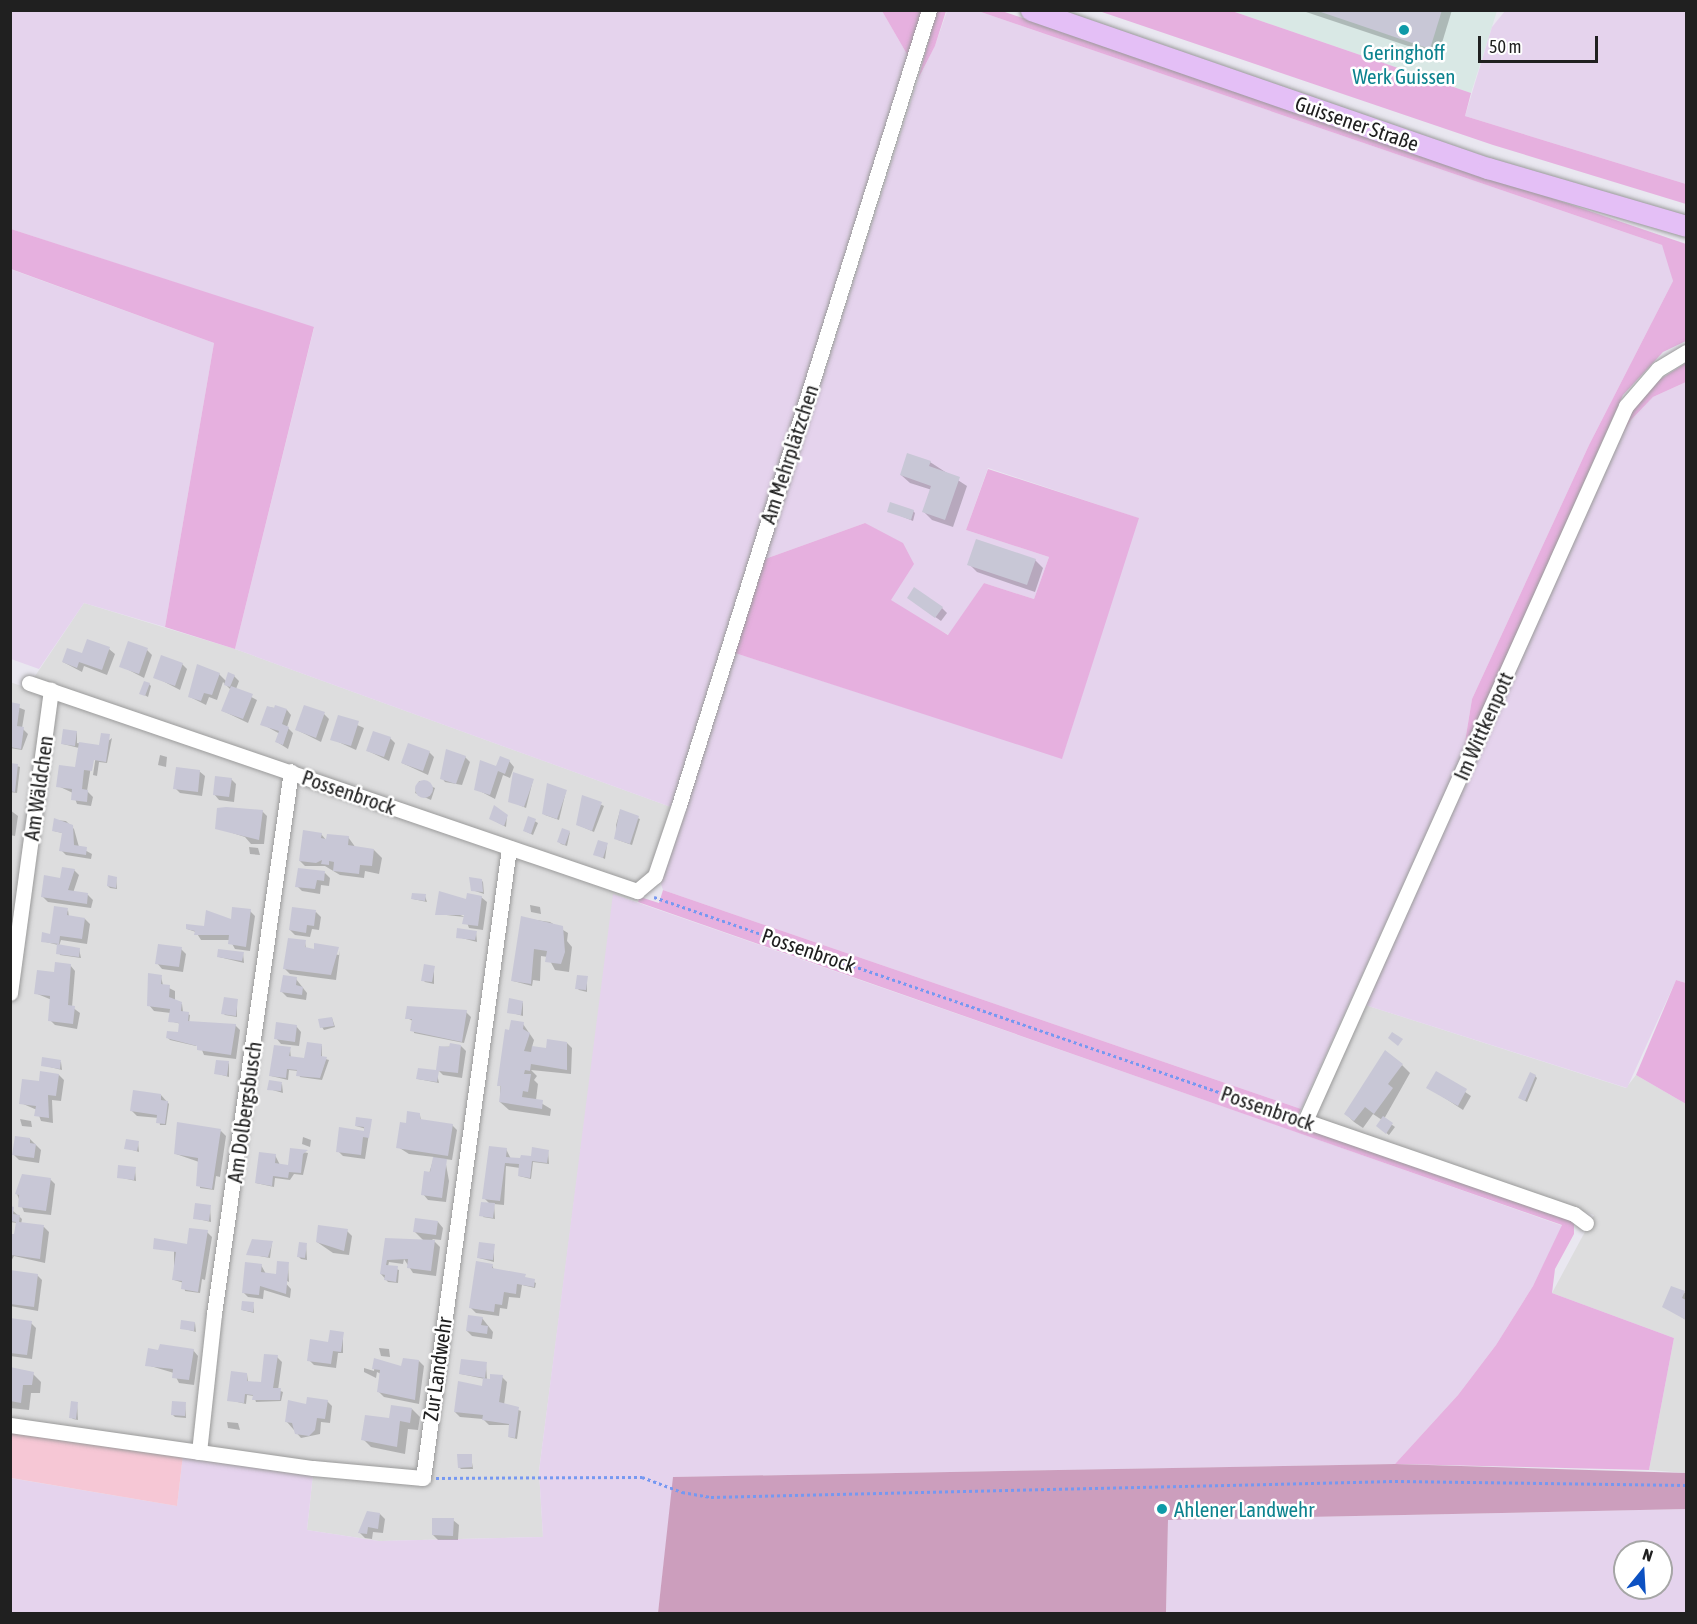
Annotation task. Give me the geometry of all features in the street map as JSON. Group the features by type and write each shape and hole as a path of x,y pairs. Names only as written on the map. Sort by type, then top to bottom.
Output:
{"street":[{"name":"Am Mehrplätzchen","path":"637,891 655,876 679,805 929,10"},
{"name":"Guissener Straße","path":"1031,10 1488,168 1686,226"},
{"name":"Im Wittkenpott","path":"1305,1121 1626,406 1658,369 1686,352"},
{"name":"Possenbrock","path":"29,683 637,891"},
{"name":"Am Wäldchen","path":"10,993 51,690"},
{"name":"Am Dolbergsbusch","path":"199,1452 214,1314 291,771"},
{"name":"Zur Landwehr","path":"423,1478 509,848"},
{"name":"Possenbrock","path":"1305,1121 1563,1210 1586,1223"},
{"path":"10,1425 313,1468 423,1478"}],"path":[{"name":"Possenbrock","path":"637,891 1305,1121"},
{"path":"423,1478 642,1478 682,1492 711,1497 1395,1481 1686,1485"}],"shaded area":[{"path":"11,11 882,11 908,56 671,807 235,649 314,328 11,229"},
{"path":"882,11 923,11 908,56"},
{"path":"937,11 946,11 935,46 918,79"},
{"path":"947,11 978,11 1662,245 1668,258 1673,281 1589,445 1472,699 1463,754 1301,1109 663,890 661,884 735,653 1062,758 1138,518 988,468 966,530 1049,557 1034,599 984,583 949,635 909,614 890,600 865,523 765,559 918,79 935,46"},
{"path":"978,11 1002,11 1686,244 1686,341 1663,352 1623,395 1463,754 1472,699 1589,445 1673,281 1662,245"},
{"path":"1099,11 1232,11 1471,93 1465,116 1686,184 1686,204 1493,145"},
{"path":"1232,11 1497,11 1471,93"},
{"path":"1505,11 1686,11 1686,184 1465,116 1492,27"},
{"path":"11,229 314,327 235,649 165,627 214,343 11,269"},
{"path":"10,269 214,343 165,627 84,603 39,669 11,659"},
{"path":"1686,363 1686,382 1653,397 1631,420 1610,454 1624,420 1638,401 1659,380"},
{"path":"1686,382 1686,983 1676,980 1627,1088 1362,1004 1610,454 1631,420 1653,397"},
{"path":"988,469 1139,518 1062,759 735,653 765,559 865,523 903,543 914,564 891,600 948,635 984,583 1034,599 1049,557 966,530"},
{"path":"84,603 235,649 671,807 638,902 614,895 539,1471 543,1537 379,1541 307,1530 313,1474 11,1428 10,682 27,688"},
{"path":"663,890 1301,1109 1295,1122 1303,1126 1568,1216 1574,1224 1574,1234 1555,1269 1552,1293 1674,1338 1649,1470 1395,1464 1458,1395 1496,1345 1533,1286 1562,1225 638,902 640,897 659,903"},
{"path":"613,894 1563,1226 1533,1286 1496,1345 1458,1395 1395,1464 674,1477 658,1613 11,1613 10,1478 177,1506 183,1455 313,1474 307,1530 379,1541 543,1537 539,1471"},
{"path":"1676,980 1686,983 1686,1104 1636,1075"},
{"path":"1362,1004 1626,1088 1636,1075 1686,1104 1686,1473 1649,1470 1674,1338 1552,1293 1594,1215 1319,1121 1315,1112"},
{"path":"10,1428 183,1455 177,1506 11,1478"},
{"path":"1395,1464 1686,1473 1686,1509 1168,1520 1166,1613 658,1613 673,1477"},
{"path":"1686,1509 1686,1613 1166,1614 1168,1520"}],"building":[{"name":"Geringhoff Werk Guissen","path":"1315,10 1442,10 1430,49"},
{"path":"907,453 931,461 929,466 960,477 945,520 922,512 931,486 900,475"},
{"path":"890,502 914,510 911,520 887,512"},
{"path":"976,539 1036,559 1027,585 967,565"},
{"path":"914,587 943,607 935,618 907,598"},
{"path":"87,639 110,647 102,670 79,662 77,668 62,662 67,648 82,653"},
{"path":"128,641 148,648 139,674 119,667"},
{"path":"161,655 183,663 175,686 153,678"},
{"path":"197,664 220,673 212,695 204,693 201,701 188,697"},
{"path":"228,672 235,675 230,687 224,685"},
{"path":"144,681 150,683 145,696 139,694"},
{"path":"231,686 253,694 243,719 221,711"},
{"path":"10,702 20,704 17,726 24,727 21,749 10,747"},
{"path":"275,705 287,709 282,724 289,727 283,745 275,742 279,731 260,725 267,706 274,708"},
{"path":"304,705 325,712 316,738 295,730"},
{"path":"338,715 359,721 351,746 330,740"},
{"path":"63,729 77,731 75,746 61,744"},
{"path":"373,731 391,737 384,757 366,751"},
{"path":"101,733 110,734 106,762 94,760 92,771 84,770 82,789 88,790 87,802 71,800 72,789 56,787 59,765 75,767 79,742 99,745"},
{"path":"408,743 430,751 423,771 401,763"},
{"path":"446,749 466,756 456,784 440,779"},
{"path":"500,756 510,760 505,774 498,771 490,795 474,790 480,760 496,766"},
{"path":"10,763 18,764 15,792 10,791"},
{"path":"176,767 200,770 198,792 173,789"},
{"path":"513,772 534,779 524,807 508,802"},
{"path":"215,776 232,778 229,797 213,795"},
{"path":"424,780 430,783 433,789 430,795 424,798 418,795 415,789 418,783"},
{"path":"547,783 567,790 557,819 542,814"},
{"path":"582,795 602,802 592,831 576,825"},
{"path":"494,805 508,815 504,826 489,819"},
{"path":"217,808 263,810 259,840 215,829"},
{"path":"620,809 639,816 630,844 614,839"},
{"path":"528,816 536,819 531,834 523,831"},
{"path":"54,818 73,825 74,845 87,847 86,855 59,851 62,833 52,831"},
{"path":"562,828 570,831 565,845 557,842"},
{"path":"303,830 322,833 321,838 326,839 327,834 349,836 348,845 374,849 372,866 360,865 359,874 333,871 334,862 329,861 329,865 321,864 322,860 316,863 299,861"},
{"path":"598,840 608,843 603,858 593,855"},
{"path":"62,867 75,869 68,890 88,893 87,904 41,897 44,875 60,878"},
{"path":"298,868 325,871 324,881 317,880 315,889 295,887"},
{"path":"108,875 117,877 116,888 107,886"},
{"path":"469,877 482,879 483,892 471,891"},
{"path":"439,891 466,899 467,893 482,896 478,926 462,924 464,915 435,915"},
{"path":"412,893 426,894 425,901 411,899"},
{"path":"54,906 68,908 67,915 85,918 82,939 60,936 59,944 41,942 42,932 50,934"},
{"path":"232,907 251,909 246,947 228,944 229,935 194,935 195,931 186,929 186,924 204,926 206,910 231,919"},
{"path":"292,907 316,910 314,926 307,925 306,933 289,930"},
{"path":"521,916 563,926 565,952 561,964 545,962 547,951 534,949 531,984 511,981"},
{"path":"457,928 477,931 475,940 456,938"},
{"path":"288,938 306,940 305,947 314,949 314,943 339,947 331,975 283,969"},
{"path":"57,944 80,948 79,957 56,954"},
{"path":"158,944 182,947 179,967 155,964"},
{"path":"218,949 244,952 242,961 217,957"},
{"path":"55,962 71,964 68,1005 75,1006 73,1024 48,1021 50,996 34,994 37,970 54,972"},
{"path":"424,964 435,966 432,982 421,981"},
{"path":"148,973 162,975 161,984 170,985 169,997 182,1002 181,1011 189,1012 188,1021 236,1024 231,1055 197,1050 197,1046 166,1038 167,1031 178,1032 179,1023 168,1022 170,1009 147,1006"},
{"path":"283,975 297,977 296,985 303,987 302,995 280,992"},
{"path":"577,975 588,976 586,990 575,989"},
{"path":"224,997 238,999 236,1016 221,1014"},
{"path":"509,998 523,1001 521,1015 507,1013"},
{"path":"407,1006 467,1010 462,1042 410,1031 412,1019 405,1019"},
{"path":"332,1017 334,1026 320,1028 318,1019"},
{"path":"511,1020 524,1022 523,1029 530,1033 524,1051 531,1052 532,1046 546,1048 547,1039 567,1042 567,1070 531,1064 530,1071 525,1070 524,1074 531,1074 528,1092 523,1091 522,1097 543,1100 542,1109 499,1102 501,1086 497,1086 505,1029 509,1030"},
{"path":"276,1022 297,1025 295,1042 274,1039"},
{"path":"1392,1032 1403,1039 1398,1046 1388,1038"},
{"path":"307,1042 322,1044 321,1056 327,1057 320,1078 296,1076 297,1070 287,1069 286,1078 269,1076 274,1045 291,1047 289,1056 304,1058"},
{"path":"450,1043 461,1045 458,1073 439,1071 437,1082 416,1079 418,1068 436,1070 439,1046 449,1047"},
{"path":"1385,1050 1403,1064 1388,1084 1393,1088 1374,1114 1365,1107 1354,1121 1344,1114"},
{"path":"42,1057 61,1060 60,1069 41,1066"},
{"path":"216,1060 229,1061 227,1076 214,1074"},
{"path":"40,1071 59,1074 56,1096 48,1095 49,1118 34,1116 36,1106 19,1104 22,1079 39,1081"},
{"path":"1436,1071 1467,1089 1458,1106 1426,1088"},
{"path":"1530,1072 1536,1075 1525,1101 1518,1098"},
{"path":"269,1080 282,1082 281,1091 267,1090"},
{"path":"133,1090 161,1094 161,1100 168,1101 165,1124 156,1123 157,1115 130,1111"},
{"path":"407,1111 420,1113 420,1119 453,1124 448,1156 396,1148 400,1122 406,1123"},
{"path":"1383,1116 1393,1123 1386,1134 1376,1126"},
{"path":"356,1117 372,1119 369,1138 363,1137 361,1155 336,1152 339,1127 364,1131 364,1127 355,1126"},
{"path":"177,1122 221,1129 212,1189 196,1186 198,1158 174,1154"},
{"path":"15,1136 30,1138 30,1143 36,1144 34,1158 12,1155"},
{"path":"126,1139 139,1141 137,1151 124,1149"},
{"path":"489,1146 507,1148 506,1157 520,1158 521,1155 531,1156 532,1147 549,1150 547,1163 532,1161 530,1178 518,1176 519,1164 505,1163 500,1201 482,1199"},
{"path":"290,1148 308,1150 303,1154 301,1173 289,1172 288,1178 273,1176 272,1186 255,1183 259,1152 276,1154 275,1163 288,1165"},
{"path":"433,1157 447,1159 442,1198 421,1195 424,1171 430,1172"},
{"path":"118,1165 136,1167 134,1180 117,1178"},
{"path":"22,1174 51,1178 46,1211 18,1207 19,1195 15,1194"},
{"path":"481,1202 495,1203 493,1218 479,1216"},
{"path":"195,1203 211,1205 209,1221 193,1219"},
{"path":"10,1206 14,1207 13,1214 20,1215 19,1222 44,1225 40,1259 11,1255 10,1234 14,1234 16,1222 10,1221"},
{"path":"415,1218 438,1221 436,1235 413,1232"},
{"path":"318,1225 348,1229 344,1251 316,1242"},
{"path":"189,1228 208,1230 198,1292 181,1289 182,1281 172,1280 176,1252 153,1249 154,1238 187,1244"},
{"path":"385,1238 435,1240 431,1271 407,1268 408,1259 387,1260 386,1265 398,1266 396,1282 384,1280 385,1275 380,1274"},
{"path":"252,1239 273,1241 268,1257 246,1255"},
{"path":"299,1242 307,1243 305,1258 297,1257"},
{"path":"479,1242 495,1244 493,1260 477,1258"},
{"path":"277,1261 289,1262 286,1294 260,1286 259,1295 242,1293 245,1262 262,1264 261,1272 276,1274"},
{"path":"476,1261 493,1264 492,1268 526,1274 525,1277 535,1279 534,1287 517,1284 516,1294 504,1292 502,1305 495,1304 494,1312 469,1308"},
{"path":"10,1270 38,1274 34,1307 10,1304"},
{"path":"1671,1286 1685,1291 1682,1298 1686,1300 1686,1320 1662,1307"},
{"path":"242,1301 254,1302 253,1312 241,1310"},
{"path":"468,1315 483,1317 481,1325 488,1326 487,1334 466,1331"},
{"path":"10,1318 32,1321 27,1355 10,1353"},
{"path":"181,1320 195,1322 194,1331 180,1329"},
{"path":"330,1330 344,1332 341,1352 333,1351 331,1364 307,1361 310,1339 328,1342"},
{"path":"160,1344 194,1349 189,1380 172,1378 173,1369 145,1366 148,1348 158,1350"},
{"path":"264,1354 278,1355 273,1388 281,1388 280,1400 252,1400 253,1395 245,1394 244,1403 227,1401 231,1371 247,1373 247,1381 261,1382"},
{"path":"374,1358 401,1366 403,1358 419,1360 415,1400 377,1392 380,1370 372,1369"},
{"path":"461,1359 487,1362 485,1378 459,1374"},
{"path":"10,1367 34,1372 32,1385 23,1385 21,1403 10,1401"},
{"path":"490,1374 503,1375 499,1402 519,1407 515,1438 508,1437 509,1424 482,1420 483,1415 454,1412 458,1381 482,1386 483,1378 490,1379"},
{"path":"307,1397 328,1400 325,1419 317,1418 315,1430 309,1436 295,1434 292,1423 285,1422 288,1400 306,1404"},
{"path":"71,1401 78,1402 76,1419 69,1418"},
{"path":"172,1401 186,1402 185,1416 171,1415"},
{"path":"391,1405 412,1408 410,1423 400,1421 397,1447 361,1440 365,1415 389,1418"},
{"path":"457,1454 472,1454 472,1467 458,1468"},
{"path":"367,1511 380,1513 378,1529 368,1527 367,1534 358,1533"},
{"path":"432,1518 454,1518 453,1536 432,1535"}],"place":[{"name":"Geringhoff Werk Guissen","path":"1404,30"},
{"name":"Ahlener Landwehr","path":"1162,1509"}]}
